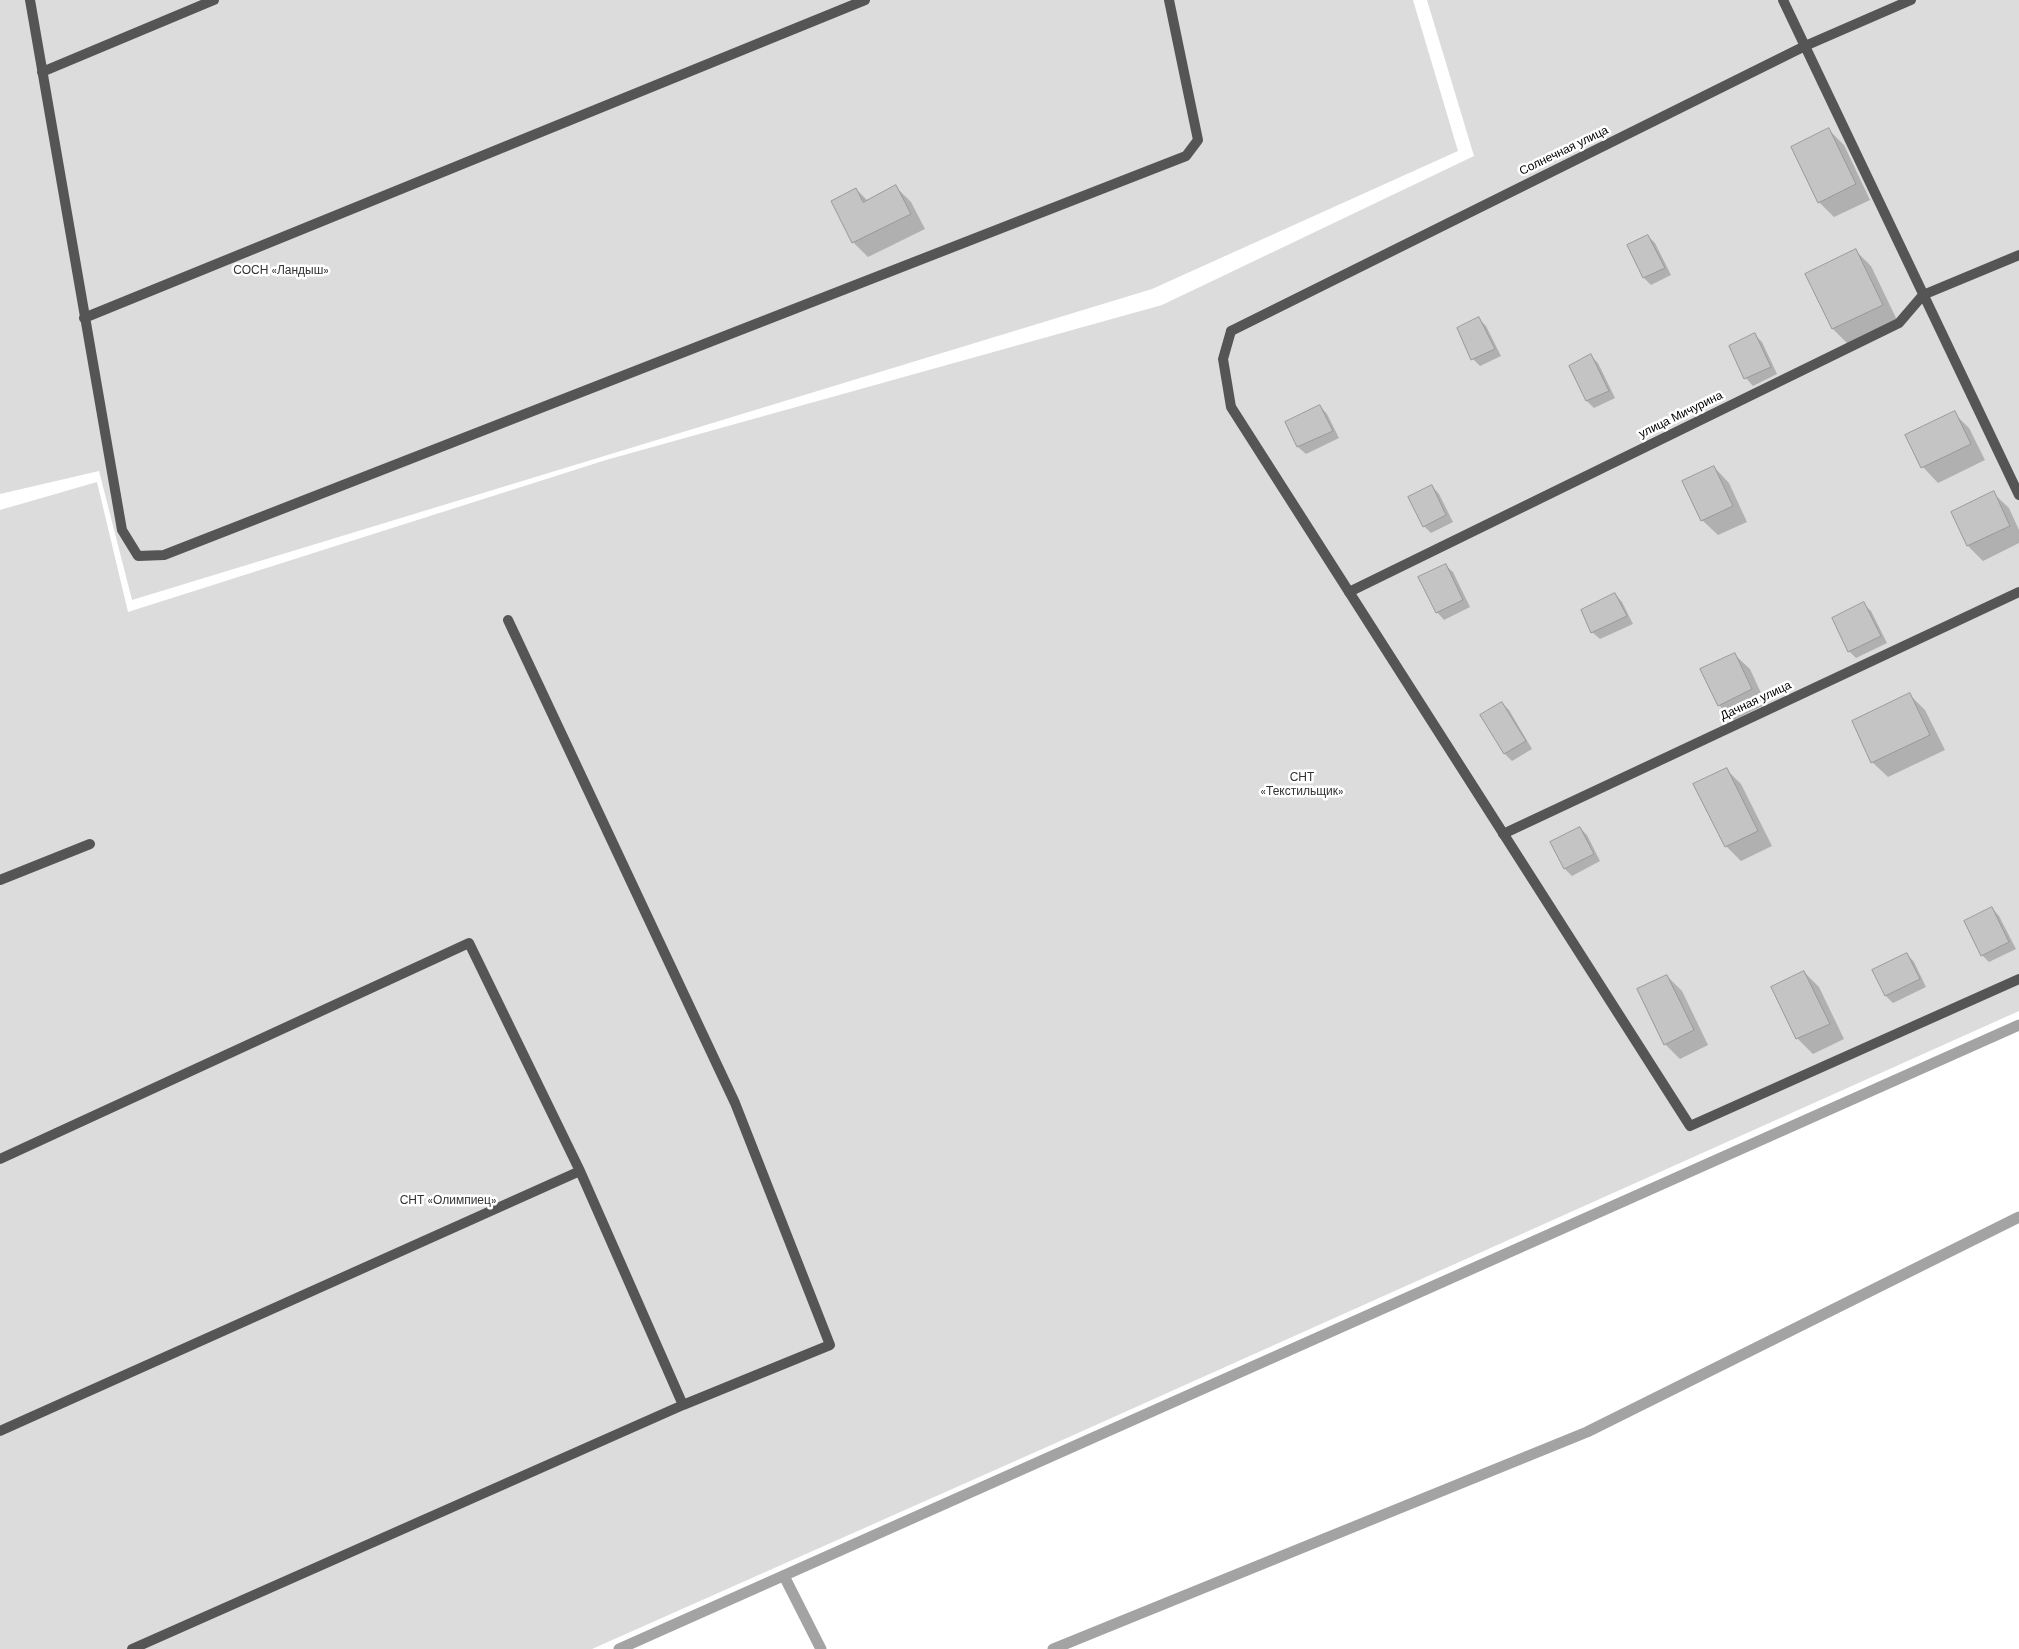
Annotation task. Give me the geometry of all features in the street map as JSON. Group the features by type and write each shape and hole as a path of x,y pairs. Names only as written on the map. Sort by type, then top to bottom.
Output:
{"street":[{"path":"30,0 122,530 138,556 164,555 1186,156 1198,140 1169,0"},
{"path":"42,72 214,0"},
{"path":"84,318 865,0"},
{"path":"1783,0 2019,496"},
{"name":"Солнечная улица","path":"1349,592 1231,407 1223,359 1231,331 1805,46 1911,0"},
{"name":"улица Мичурина","path":"1349,592 1899,323 1924,295 2019,255"},
{"path":"1349,592 1690,1126 2019,979"},
{"name":"Дачная улица","path":"1503,834 2019,592"},
{"path":"132,1649 683,1405 830,1345 735,1103 508,620"},
{"path":"0,880 90,844"},
{"path":"0,1159 469,943 580,1171 683,1405"},
{"path":"0,1431 580,1171"}],"green space":[{"name":"СОСН «Ландыш»","path":"0,0 1413,0 1458,151 1152,289 132,600 99,471 0,494"},
{"path":"1427,0 2019,0 2019,1011 592,1649 0,1649 0,510 97,482 128,612 606,460 1162,305 1474,156"}],"building":[{"path":"1829,128 1856,184 1818,203 1791,147"},
{"path":"896,185 911,214 852,243 831,201 856,188 863,202"},
{"path":"1648,235 1665,268 1643,278 1627,245"},
{"path":"1856,249 1883,305 1832,329 1805,274"},
{"path":"1479,317 1495,349 1471,360 1457,328"},
{"path":"1755,333 1771,367 1744,379 1729,346"},
{"path":"1591,354 1609,391 1586,401 1569,366"},
{"path":"1320,405 1333,431 1297,447 1285,422"},
{"path":"1955,411 1971,444 1921,468 1905,435"},
{"path":"1714,466 1733,506 1701,521 1682,481"},
{"path":"1432,485 1446,515 1423,527 1408,497"},
{"path":"1994,491 2010,526 1967,546 1951,512"},
{"path":"1446,564 1463,600 1436,613 1418,577"},
{"path":"1615,593 1627,616 1591,633 1581,610"},
{"path":"1864,602 1881,636 1848,652 1832,618"},
{"path":"1735,653 1752,689 1718,706 1700,669"},
{"path":"1910,693 1930,735 1871,763 1852,721"},
{"path":"1502,702 1526,741 1504,754 1480,715"},
{"path":"1727,768 1758,831 1725,847 1693,784"},
{"path":"1580,827 1594,854 1564,869 1550,842"},
{"path":"1992,907 2009,942 1981,956 1964,921"},
{"path":"1907,953 1920,979 1885,996 1872,970"},
{"path":"1804,971 1830,1024 1796,1039 1771,987"},
{"path":"1667,975 1694,1030 1664,1045 1637,989"}],"waterway":[{"path":"619,1649 2019,1025"},
{"path":"1053,1649 1587,1432 2019,1217"},
{"path":"784,1576 821,1649"}],"park label":[{"name":"СНТ «Текстильщик»","path":"1302,785"},
{"name":"СНТ «Олимпиец»","path":"448,1201"}]}
